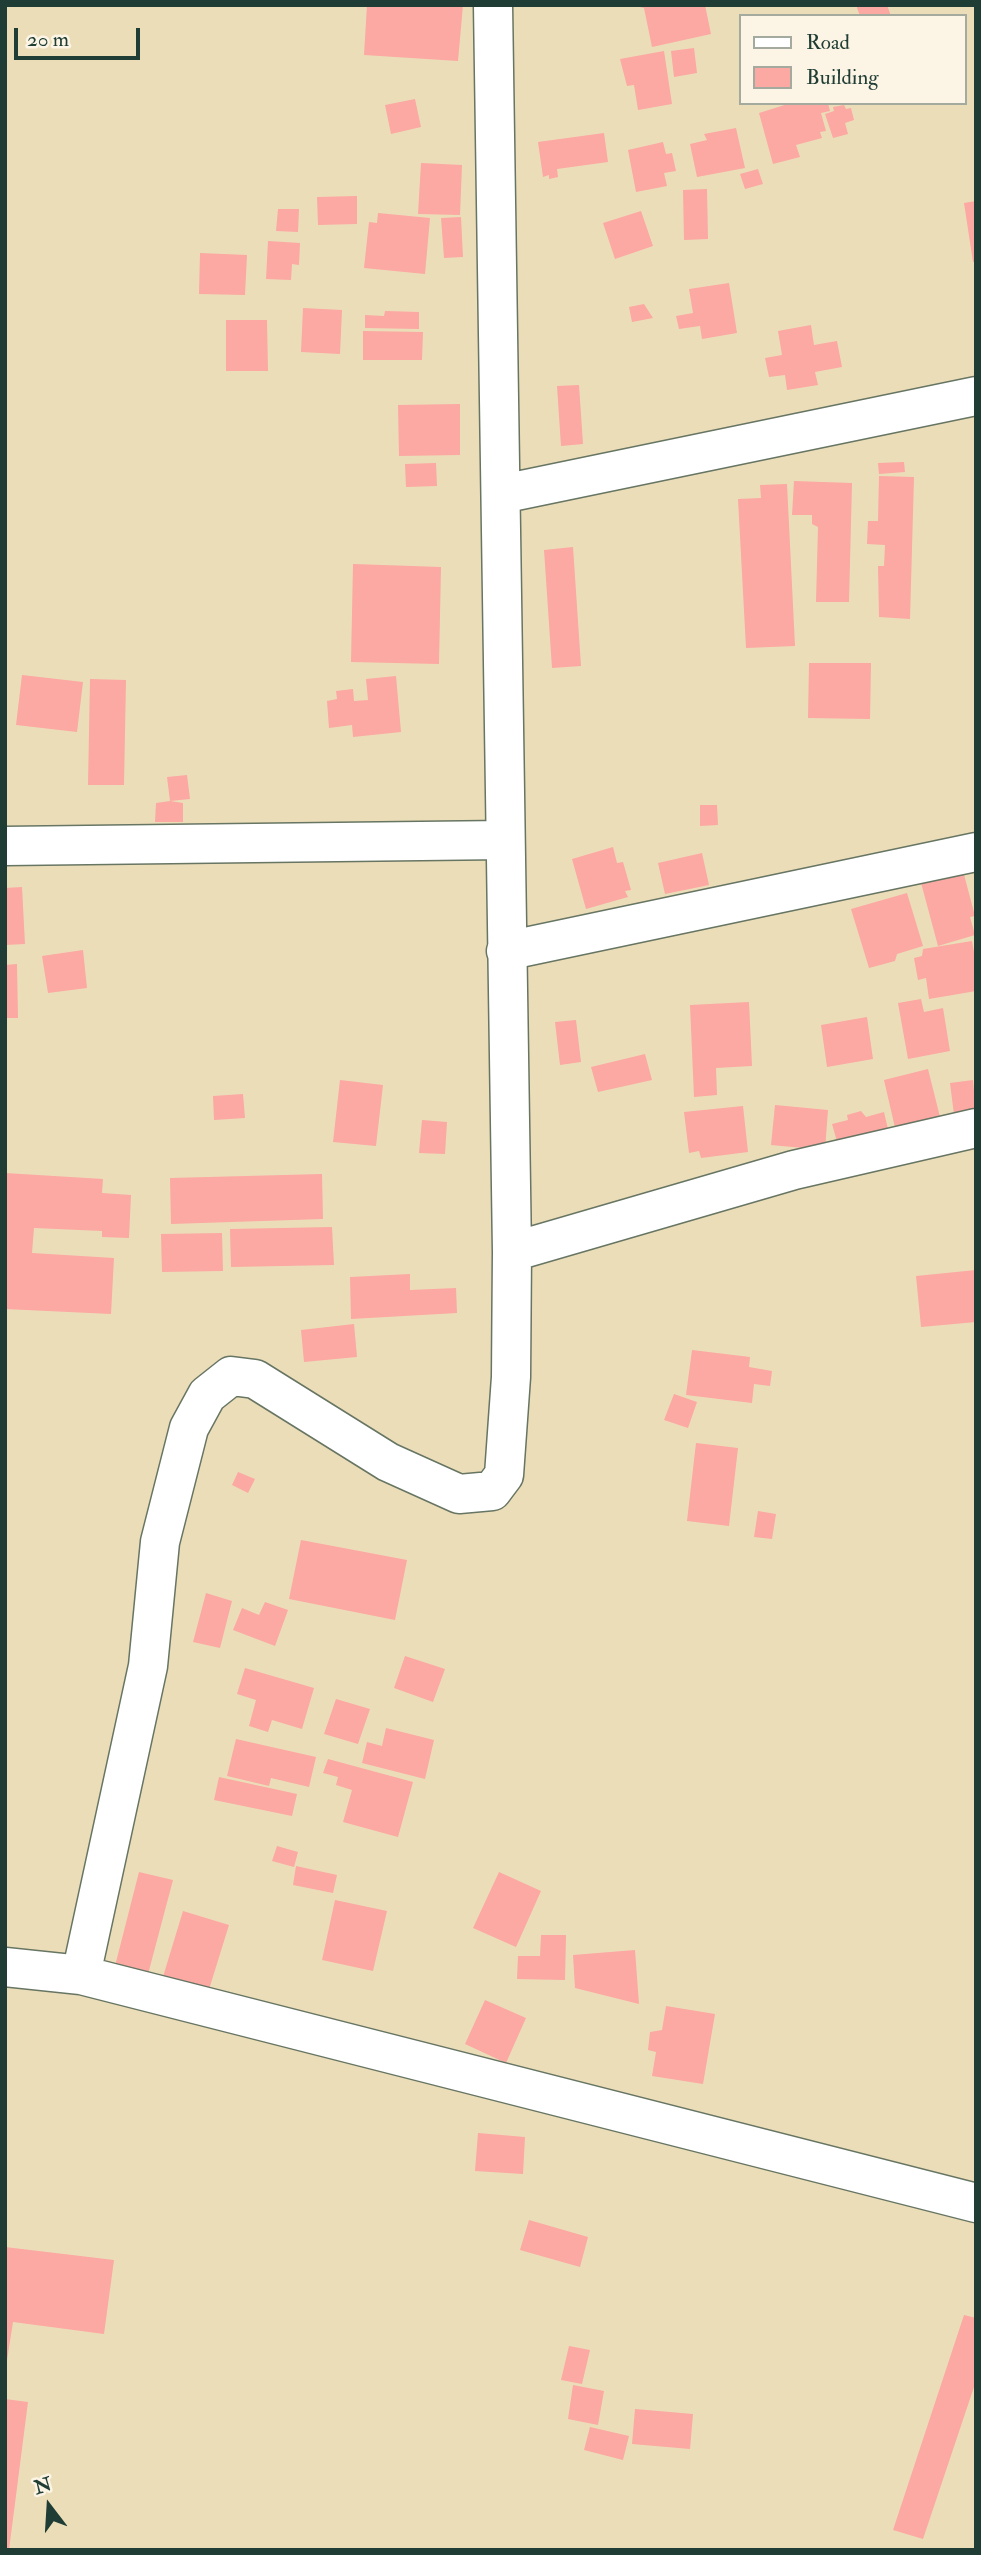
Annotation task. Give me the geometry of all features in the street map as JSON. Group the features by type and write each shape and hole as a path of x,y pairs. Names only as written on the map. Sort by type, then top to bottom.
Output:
{"street":[{"path":"81,1975 148,1666 160,1542 189,1428 207,1395 231,1376 255,1379 388,1462 459,1494 492,1491 504,1475 510,1419 512,1252 493,5"},
{"path":"502,494 976,396"},
{"path":"5,846 504,840"},
{"path":"506,951 976,852"},
{"path":"512,1252 794,1170 976,1129"},
{"path":"5,1967 81,1975 976,2203"}],"building":[{"path":"367,5 463,5 458,61 364,55"},
{"path":"631,5 705,5 711,34 652,47 644,8"},
{"path":"856,5 887,5 890,14 859,14"},
{"path":"694,48 697,73 674,77 671,51"},
{"path":"664,51 672,104 638,110 634,85 627,86 620,59"},
{"path":"415,99 421,127 391,134 385,105"},
{"path":"785,105 828,105 830,111 821,113 826,131 820,132 822,138 796,145 800,157 773,164 759,113"},
{"path":"844,105 846,109 851,108 854,120 845,123 848,134 833,138 825,114 834,111 833,107"},
{"path":"736,128 745,168 697,177 690,144 707,140 704,134"},
{"path":"604,133 608,162 557,169 558,177 543,177 538,142"},
{"path":"663,142 666,154 672,153 676,171 664,173 667,186 636,192 628,150"},
{"path":"421,163 462,165 460,215 418,214"},
{"path":"758,169 763,184 745,189 740,174"},
{"path":"707,189 708,239 684,240 683,190"},
{"path":"357,196 357,224 318,225 317,197"},
{"path":"976,201 976,262 973,262 964,203"},
{"path":"278,209 299,209 298,232 276,231"},
{"path":"641,211 653,246 615,259 603,223"},
{"path":"378,213 430,218 425,274 364,268 369,222 377,223"},
{"path":"461,217 463,257 444,258 441,218"},
{"path":"268,241 300,243 299,265 292,264 291,280 266,279"},
{"path":"200,253 247,255 245,295 199,294"},
{"path":"729,283 737,333 702,339 700,326 679,329 676,316 693,313 689,289"},
{"path":"644,304 653,318 632,322 629,307"},
{"path":"303,308 342,310 340,354 301,352"},
{"path":"385,311 419,312 419,329 365,328 365,315 384,316"},
{"path":"226,320 267,320 268,371 226,371"},
{"path":"811,325 814,345 837,341 842,367 815,372 818,385 787,390 785,375 769,377 765,358 782,355 778,331"},
{"path":"363,331 423,332 422,360 363,360"},
{"path":"579,385 583,444 561,446 557,386"},
{"path":"460,404 460,455 399,456 398,405"},
{"path":"904,462 905,472 879,474 878,463"},
{"path":"436,463 437,486 406,487 405,464"},
{"path":"879,476 914,477 910,619 879,617 878,566 884,566 885,545 867,544 868,521 878,521"},
{"path":"794,481 852,483 849,602 816,602 818,527 812,524 812,515 792,515"},
{"path":"787,484 795,646 746,648 738,499 761,498 760,485"},
{"path":"573,547 581,666 552,668 544,550"},
{"path":"353,564 441,567 439,664 351,662"},
{"path":"809,663 871,663 870,719 808,718"},
{"path":"22,675 83,682 77,732 16,725"},
{"path":"396,676 401,732 353,737 352,725 329,728 327,701 337,699 336,691 353,689 354,701 368,700 366,679"},
{"path":"90,679 126,680 124,785 88,785"},
{"path":"187,775 190,799 170,801 167,777"},
{"path":"156,803 183,803 183,822 155,822"},
{"path":"700,805 717,805 718,825 700,826"},
{"path":"613,847 617,863 623,862 631,890 625,891 628,897 586,909 572,859"},
{"path":"702,853 709,885 665,894 658,863"},
{"path":"962,867 975,916 970,917 975,935 938,946 920,879"},
{"path":"22,887 25,944 5,945 5,888"},
{"path":"907,893 923,946 897,954 895,961 869,968 851,909"},
{"path":"972,941 976,963 976,991 929,999 926,978 918,980 914,958 922,956 923,949"},
{"path":"83,950 87,988 48,993 42,956"},
{"path":"17,964 18,1018 5,1018 5,965"},
{"path":"921,999 924,1012 943,1008 950,1051 908,1059 898,1003"},
{"path":"749,1002 752,1066 716,1068 717,1095 694,1097 690,1005"},
{"path":"867,1017 873,1059 827,1067 821,1025"},
{"path":"576,1020 581,1062 560,1065 555,1022"},
{"path":"645,1054 652,1080 598,1092 591,1067"},
{"path":"928,1069 941,1121 896,1132 884,1080"},
{"path":"340,1080 383,1085 376,1146 333,1142"},
{"path":"973,1080 976,1113 954,1115 950,1083"},
{"path":"243,1094 245,1118 214,1120 213,1096"},
{"path":"775,1105 828,1110 825,1150 771,1145"},
{"path":"743,1106 748,1152 701,1158 699,1151 689,1153 684,1112"},
{"path":"861,1111 866,1117 884,1112 890,1138 840,1152 832,1124 848,1120 847,1115"},
{"path":"422,1120 447,1122 445,1154 419,1153"},
{"path":"5,1173 103,1179 102,1193 131,1195 129,1238 102,1237 102,1231 34,1228 32,1253 114,1258 111,1314 5,1309"},
{"path":"322,1174 323,1219 171,1224 170,1178"},
{"path":"332,1227 334,1265 231,1267 230,1229"},
{"path":"222,1233 223,1271 162,1272 161,1234"},
{"path":"976,1270 976,1322 921,1327 916,1276"},
{"path":"410,1274 410,1290 456,1288 457,1313 351,1319 350,1277"},
{"path":"354,1324 357,1357 304,1362 301,1330"},
{"path":"692,1350 750,1357 749,1367 772,1371 770,1386 754,1384 752,1403 686,1395"},
{"path":"674,1394 697,1402 688,1428 664,1420"},
{"path":"696,1443 738,1448 729,1526 687,1521"},
{"path":"238,1472 255,1479 248,1493 232,1485"},
{"path":"758,1511 776,1514 772,1539 754,1537"},
{"path":"301,1540 407,1560 395,1620 289,1599"},
{"path":"206,1593 232,1601 220,1648 193,1642"},
{"path":"265,1602 288,1610 275,1646 233,1630 242,1608 259,1615"},
{"path":"405,1656 445,1669 433,1702 394,1688"},
{"path":"245,1668 314,1688 302,1729 272,1720 268,1732 249,1726 256,1700 237,1694"},
{"path":"336,1699 370,1709 358,1744 324,1734"},
{"path":"386,1728 434,1740 425,1779 362,1763 367,1742 382,1746"},
{"path":"236,1739 316,1757 309,1787 271,1778 269,1786 227,1776"},
{"path":"328,1759 413,1782 398,1837 343,1822 352,1790 336,1785 338,1777 323,1773"},
{"path":"219,1777 297,1794 292,1816 214,1800"},
{"path":"277,1846 298,1852 294,1867 272,1861"},
{"path":"296,1866 337,1875 333,1893 293,1885"},
{"path":"139,1872 173,1880 147,1978 114,1970"},
{"path":"499,1872 541,1891 516,1947 473,1928"},
{"path":"335,1900 387,1911 373,1971 322,1960"},
{"path":"183,1911 229,1925 202,2012 162,1980"},
{"path":"541,1935 566,1935 565,1980 517,1979 518,1956 540,1956"},
{"path":"635,1950 639,2004 575,1988 573,1955"},
{"path":"485,2000 526,2018 506,2063 465,2044"},
{"path":"666,2006 715,2014 703,2084 652,2076 656,2052 648,2050 650,2032 662,2030"},
{"path":"478,2133 525,2137 523,2174 475,2171"},
{"path":"529,2220 588,2237 580,2267 520,2250"},
{"path":"5,2247 114,2260 104,2334 13,2322 5,2373"},
{"path":"964,2315 976,2318 976,2381 923,2539 893,2530"},
{"path":"569,2346 590,2350 582,2384 561,2380"},
{"path":"573,2385 604,2391 598,2425 568,2419"},
{"path":"5,2399 28,2402 9,2550 5,2550"},
{"path":"635,2409 693,2414 690,2449 632,2444"},
{"path":"590,2427 629,2436 623,2460 584,2450"}]}
